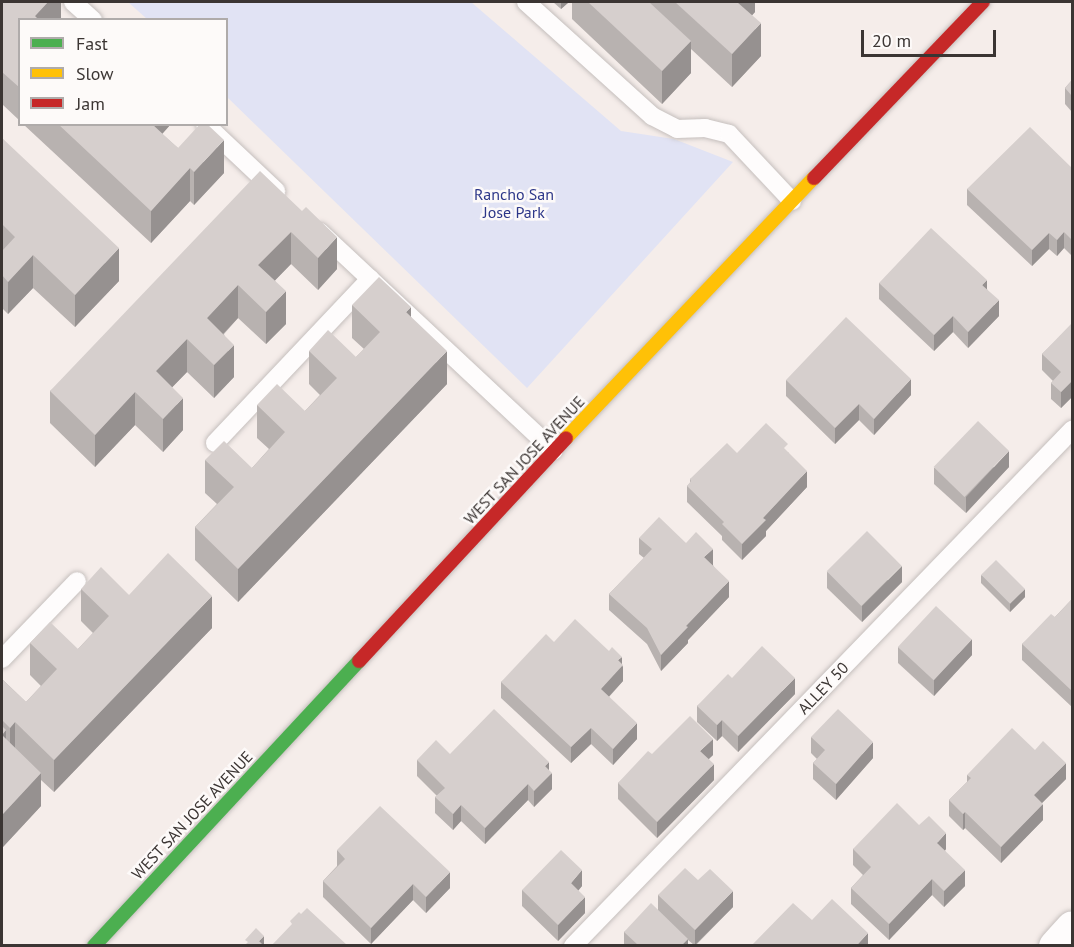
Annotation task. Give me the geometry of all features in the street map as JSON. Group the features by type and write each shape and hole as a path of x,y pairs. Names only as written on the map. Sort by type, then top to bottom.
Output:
{"street":[{"name":"WEST SAN JOSE AVENUE","path":"94,945 554,451 983,2"},
{"path":"1054,945 1072,927"}],"lane":[{"path":"73,2 91,18"},
{"path":"526,2 652,116 676,129 705,128 729,134 792,201"},
{"path":"207,126 292,206"},
{"path":"309,222 554,451"},
{"path":"215,443 370,279"},
{"name":"ALLEY 50","path":"573,945 1072,430"},
{"path":"2,659 77,581"}],"green space":[{"name":"Rancho San Jose Park","path":"128,2 471,2 621,131 674,139 733,162 527,388 228,98 228,18 146,18"}],"building":[{"path":"2,2 48,2 35,16 37,18 18,18 18,86 2,72"},
{"path":"588,2 649,2 691,41 662,71"},
{"path":"675,2 737,2 761,23 732,54"},
{"path":"1072,80 1072,96 1065,88"},
{"path":"60,126 154,126 178,148 198,126 209,126 224,140 194,172 190,168 151,211"},
{"path":"1030,127 1072,168 1072,240 1064,232 1057,240 1049,233 1032,250 967,189"},
{"path":"2,138 119,248 75,295 33,255 8,282 2,275 2,251 15,237 2,224"},
{"path":"260,171 302,211 306,207 337,237 318,258 291,232 258,265 286,291 266,312 238,285 207,318 234,345 214,365 187,339 156,371 183,398 163,419 135,392 95,435 50,391"},
{"path":"931,228 987,280 982,285 999,300 968,332 953,316 934,335 879,283"},
{"path":"379,277 411,307 406,312 447,351 238,569 195,527 234,487 205,460 224,441 252,468 285,432 257,405 277,384 305,411 337,378 309,351 328,330 356,357 380,332 352,305"},
{"path":"846,317 911,379 874,419 859,404 835,428 786,380"},
{"path":"1071,324 1072,383 1061,392 1051,383 1061,372 1042,354"},
{"path":"978,421 1009,451 964,497 934,467"},
{"path":"766,423 788,444 784,448 807,471 763,518 766,520 742,544 722,524 724,522 687,486 690,479 727,443 737,453"},
{"path":"659,517 686,543 696,532 713,549 704,557 729,581 661,655 647,628 609,594 652,549 639,538"},
{"path":"867,531 902,566 861,606 827,571"},
{"path":"168,553 212,596 54,760 15,722 10,728 2,720 2,679 26,702 57,669 30,643 50,622 78,649 109,616 81,589 101,567 129,595"},
{"path":"996,560 1025,589 1010,604 981,575"},
{"path":"1072,599 1072,691 1022,644 1051,614 1055,617"},
{"path":"936,606 972,639 934,680 898,647"},
{"path":"575,619 609,651 612,647 622,657 618,660 623,665 601,689 637,723 613,749 591,728 571,747 501,682 546,634 554,642"},
{"path":"762,646 795,678 738,736 722,720 717,725 697,706 728,674 732,678"},
{"path":"494,709 549,762 545,766 552,773 534,791 528,784 485,828 461,805 453,814 435,797 445,788 417,760 436,740 450,754"},
{"path":"838,709 873,742 836,784 813,763 825,750 811,737"},
{"path":"690,716 713,739 700,751 714,764 657,822 618,783 648,751 652,754"},
{"path":"1012,728 1035,750 1043,741 1066,763 1034,795 1043,804 1001,847 965,812 963,814 949,800 971,778 967,775"},
{"path":"2,735 41,773 2,815"},
{"path":"897,803 919,825 929,816 946,833 937,843 965,870 944,891 932,879 889,924 851,888 871,867 853,849"},
{"path":"380,806 450,872 426,897 413,884 371,928 323,881 345,859 337,850"},
{"path":"561,850 582,870 571,883 585,897 558,925 522,890"},
{"path":"685,868 698,880 710,869 733,891 695,930 658,895"},
{"path":"832,899 868,933 857,945 752,945 793,903 812,920"},
{"path":"651,903 688,939 682,945 638,945 624,932"},
{"path":"307,908 347,945 272,945 292,924 290,921"},
{"path":"256,928 264,936 259,941 263,945 245,945 248,942 245,940"}],"traffic: fast":[{"path":"94,946 359,661"}],"traffic: slow":[{"path":"566,438 814,178"}],"traffic: jam":[{"path":"814,178 983,2"},
{"path":"359,661 566,438"}]}
